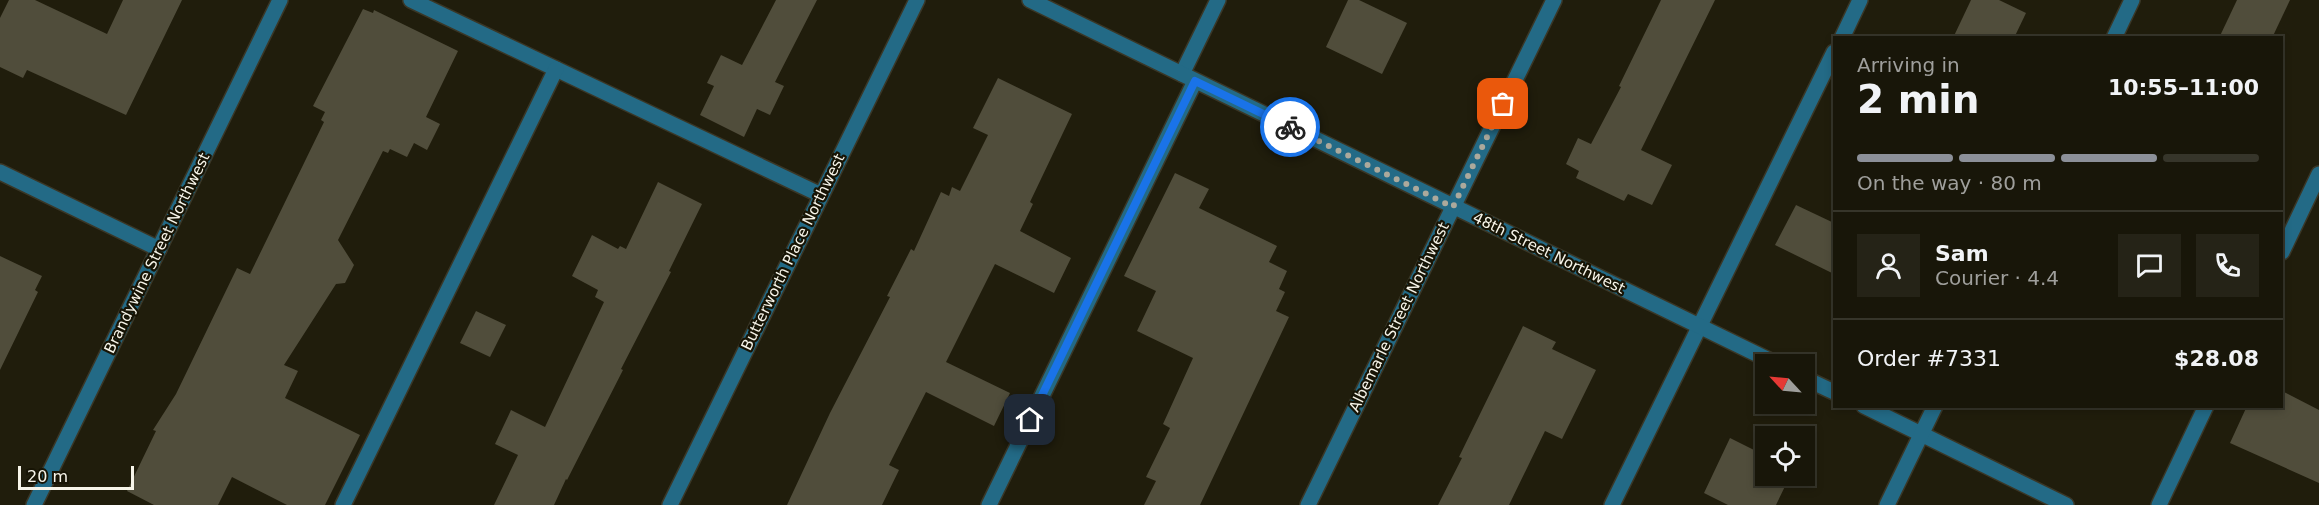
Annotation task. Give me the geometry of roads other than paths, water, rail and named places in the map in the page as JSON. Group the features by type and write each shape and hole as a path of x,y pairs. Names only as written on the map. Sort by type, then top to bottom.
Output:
{"street":[{"name":"Brandywine Street Northwest","path":"34,505 280,0"},
{"path":"411,0 821,195"},
{"name":"Butterworth Place Northwest","path":"670,505 917,0"},
{"name":"48th Street Northwest","path":"1030,0 1756,354"},
{"path":"989,505 1189,77 1218,0"},
{"name":"Albemarle Street Northwest","path":"1308,505 1554,0"},
{"path":"1843,36 1860,0"},
{"path":"2115,36 2132,0"},
{"path":"1612,505 1833,54"},
{"path":"343,505 556,69"},
{"path":"0,172 159,249"},
{"path":"2283,250 2319,174"},
{"path":"1815,383 1833,392"},
{"path":"1868,408 2066,505"},
{"path":"1887,505 1934,408"},
{"path":"2159,505 2205,408"}]}
